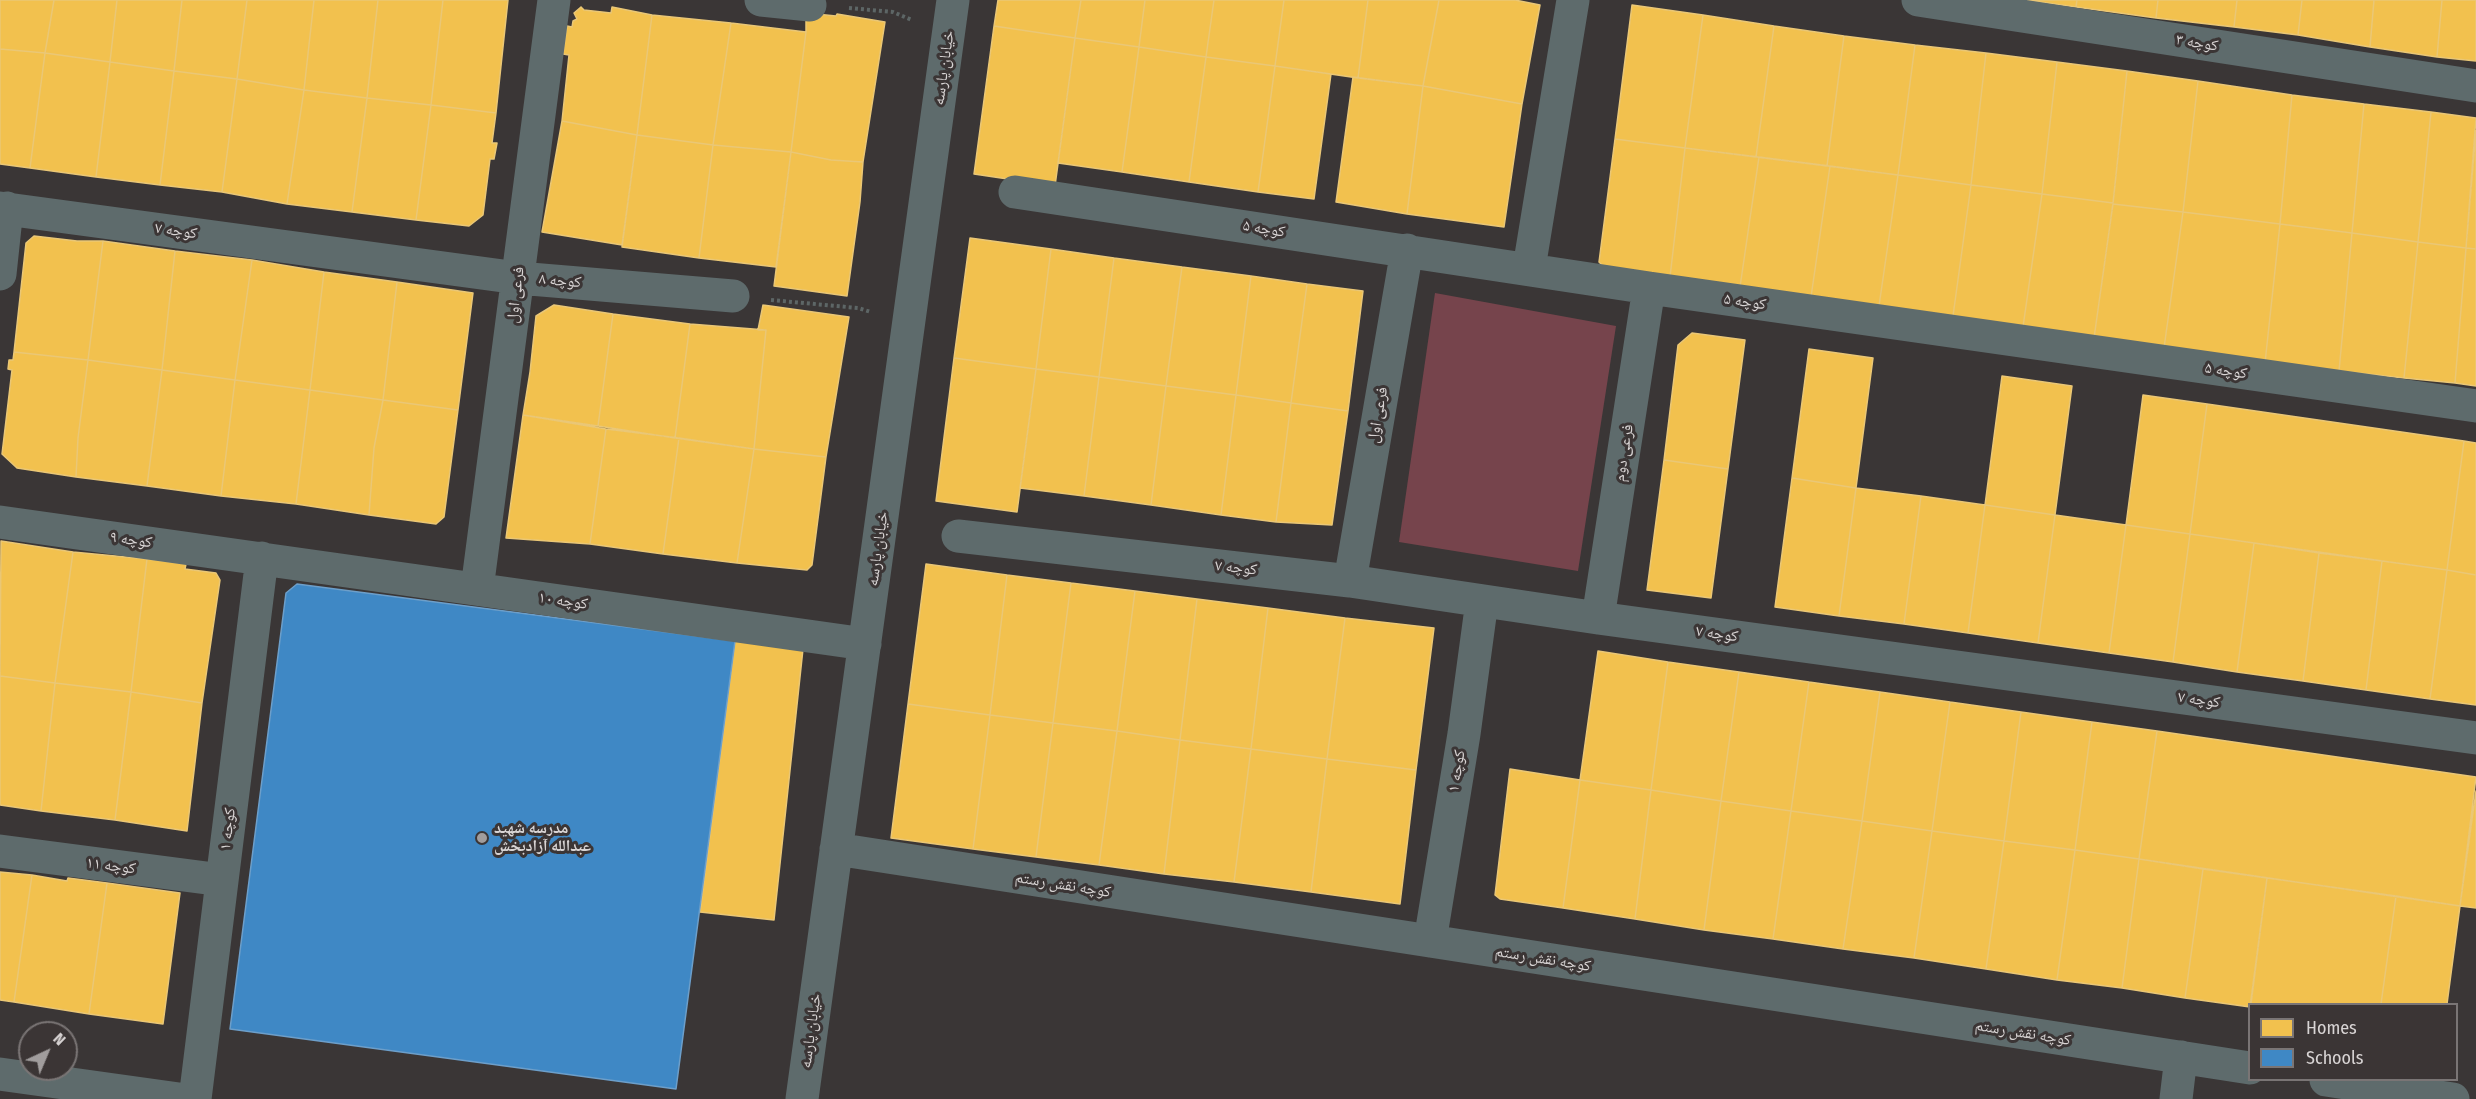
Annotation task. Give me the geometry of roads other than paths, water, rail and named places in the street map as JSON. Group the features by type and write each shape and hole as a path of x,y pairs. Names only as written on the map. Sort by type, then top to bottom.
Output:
{"street":[{"name":"فرعی اول","path":"477,589 554,0"},
{"path":"761,0 810,5"},
{"name":"خیابان پارسه","path":"802,1099 953,0"},
{"path":"1529,268 1573,0"},
{"name":"کوچه ۳","path":"1918,0 2476,86"},
{"name":"کوچه ۵","path":"1015,192 1529,268 1649,288 2476,406"},
{"path":"0,274 3,208"},
{"name":"کوچه ۷","path":"3,208 352,255"},
{"name":"فرعی اول","path":"1350,581 1407,250"},
{"name":"کوچه ۸","path":"352,255 518,278 733,296"},
{"name":"فرعی دوم","path":"1598,618 1649,288"},
{"name":"کوچه ۹","path":"0,522 261,558"},
{"name":"کوچه ۷","path":"958,536 1350,581 1598,618 2476,738"},
{"name":"کوچه ۱۰","path":"261,558 865,644"},
{"name":"کوچه ۱","path":"195,1099 261,558"},
{"name":"کوچه ۱","path":"1430,941 1464,734 1482,601"},
{"name":"کوچه نقش رستم","path":"836,849 2248,1068"},
{"name":"کوچه ۱۱","path":"0,851 222,880"},
{"path":"2176,1099 2181,1057"},
{"path":"0,1074 179,1099"},
{"path":"2333,1081 2452,1099"}],"place":[{"name":"مدرسه شهید عبدالله آزادبخش","path":"482,838"}]}
